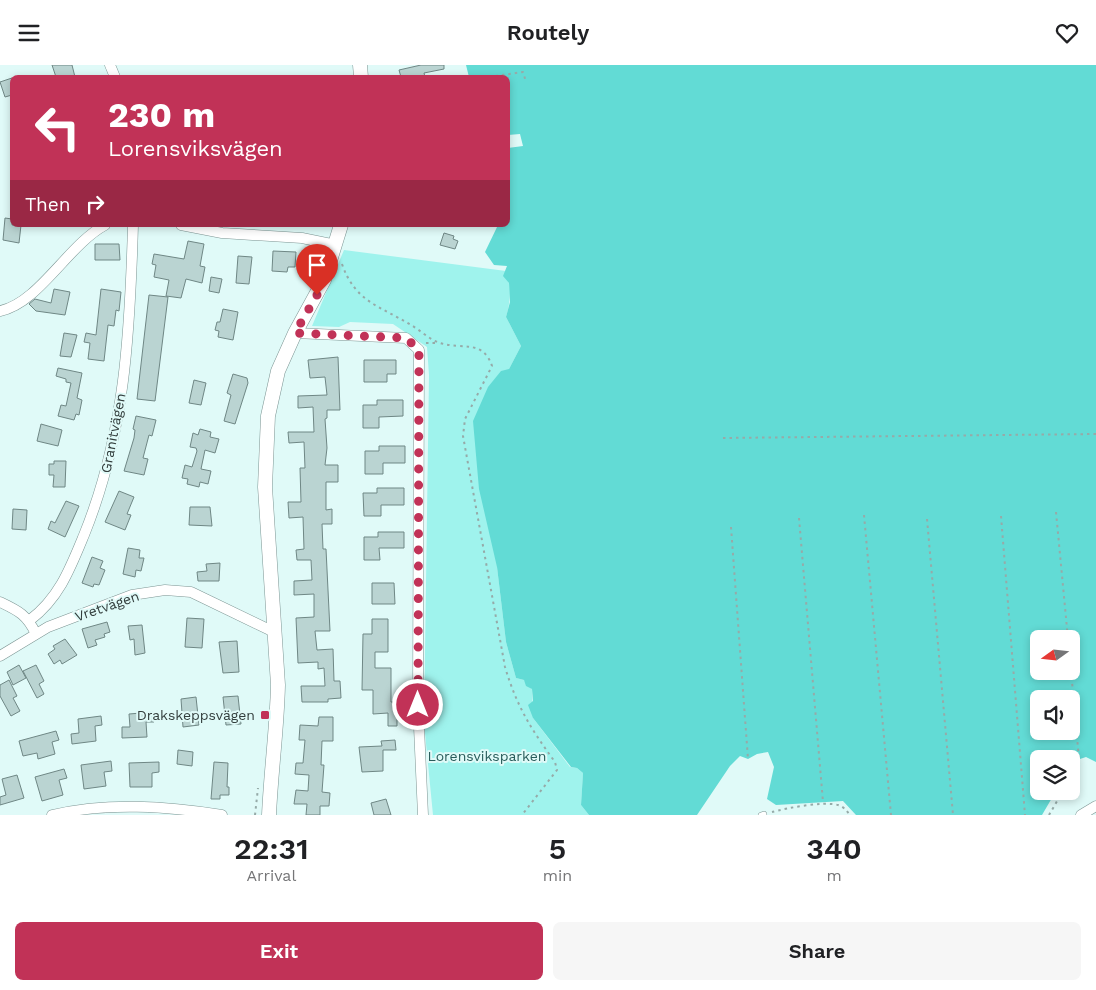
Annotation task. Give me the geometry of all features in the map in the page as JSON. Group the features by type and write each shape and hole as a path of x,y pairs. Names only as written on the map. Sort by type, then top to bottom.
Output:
{"street":[{"path":"0,311 13,308 51,274 89,233 101,227"},
{"name":"Granitvägen","path":"30,620 45,608 66,579 95,507 109,463 119,415 131,318 133,227"},
{"path":"191,227 222,233 302,238 336,245"},
{"path":"269,815 270,778 278,717 265,487 266,433 273,386 295,333 324,281 340,227"},
{"path":"295,333 406,338 419,350 418,705 423,815"},
{"name":"Vretvägen","path":"0,656 36,634 132,595 165,590 192,592 274,632"},
{"path":"0,602 30,620 36,634"},
{"path":"52,815 96,809 149,806 178,808 222,815"},
{"path":"1081,815 1096,806"}],"path":[{"path":"503,75 523,72 526,82"},
{"path":"342,263 348,281 369,303 410,324 440,343 480,349 488,357 492,366 465,419 464,436 505,667 513,695 523,717 556,762 557,770 522,815"},
{"path":"723,439 1096,434"},
{"path":"1056,513 1067,630"},
{"path":"864,515 891,815"},
{"path":"1001,517 1025,815"},
{"path":"799,518 823,802"},
{"path":"927,519 953,815"},
{"path":"731,527 748,759"},
{"path":"1072,680 1078,750"},
{"path":"1049,815 1058,800"},
{"path":"763,814 784,808 835,805 844,808 850,815"}],"green space":[{"name":"Lorensviksparken","path":"344,250 506,271 510,294 506,317 521,346 509,369 497,567 506,642 516,678 524,680 532,689 533,718 570,767 577,768 583,773 581,805 589,815 433,815 424,723 429,375 427,347 393,324 350,322 339,327 312,326"}],"shaded area":[{"path":"466,65 1096,65 1096,762 1086,757 1080,759 1080,750 1030,750 1030,800 1051,800 1042,815 856,815 843,801 776,805 767,799 774,767 768,752 757,754 748,759 740,756 730,766 697,815 589,815 581,805 583,773 577,768 571,767 533,718 528,705 533,701 532,689 526,686 524,680 516,678 506,642 497,567 479,489 473,421 488,387 501,371 509,369 521,346 506,317 510,302 509,283 503,276 507,266 494,265 485,252 497,227 510,227 510,148 523,146 520,134 510,135 510,75 468,75"}],"building":[{"path":"52,65 72,65 74,75 55,75"},
{"path":"421,65 444,65 444,69 424,73 424,75 400,75 399,70"},
{"path":"10,79 10,96 5,97 0,82"},
{"path":"5,218 10,219 10,227 21,227 19,243 3,240"},
{"path":"444,233 454,236 453,239 458,241 455,249 440,245"},
{"path":"188,241 204,244 200,266 205,267 202,283 186,279 181,298 166,296 169,280 154,277 156,265 152,264 154,254 184,259"},
{"path":"95,244 119,244 120,260 95,260"},
{"path":"273,251 296,252 295,267 288,267 287,272 272,271"},
{"path":"238,256 252,257 249,284 236,283"},
{"path":"211,277 222,279 219,293 209,291"},
{"path":"54,289 70,292 65,315 36,311 29,304 35,299 51,303"},
{"path":"101,289 121,292 119,311 116,310 114,326 108,325 104,361 88,359 90,343 84,342 86,333 96,335"},
{"path":"149,295 168,297 155,401 137,399"},
{"path":"223,309 238,312 233,340 218,337 219,331 215,330 217,322 220,322"},
{"path":"64,333 77,335 71,357 60,356"},
{"path":"338,357 340,410 327,410 327,418 325,419 327,448 325,465 338,465 338,482 326,482 326,510 332,509 332,524 322,524 323,549 326,549 330,631 315,631 317,650 333,649 334,681 340,681 341,698 328,699 328,702 302,702 301,686 325,686 324,668 318,669 318,662 298,663 296,618 314,617 314,594 294,595 294,581 312,580 311,560 297,560 296,550 304,549 303,517 289,518 288,502 301,502 300,468 305,468 304,442 289,443 288,432 314,432 313,407 298,408 298,396 327,395 325,377 310,378 308,360"},
{"path":"364,360 396,360 396,374 387,374 387,382 364,382"},
{"path":"58,368 82,373 77,398 82,400 79,415 76,414 74,420 58,416 61,405 66,406 71,383 66,382 66,379 56,376"},
{"path":"233,374 247,378 248,383 235,424 224,421 231,395 227,393"},
{"path":"194,380 206,383 201,405 189,403"},
{"path":"377,400 403,400 403,416 379,417 379,428 363,428 363,405 377,405"},
{"path":"136,416 156,420 152,436 149,435 143,458 148,459 144,475 124,471 134,438 135,430 133,429"},
{"path":"41,424 62,430 58,446 37,441"},
{"path":"200,429 211,432 210,437 219,439 215,453 205,450 201,469 211,471 208,484 200,482 199,487 187,484 188,479 182,478 185,465 192,467 197,451 196,448 190,447 193,433 198,435"},
{"path":"379,446 405,446 405,463 383,463 383,474 365,474 365,451 379,451"},
{"path":"54,461 66,461 65,487 53,487 54,475 49,475 49,464 54,464"},
{"path":"377,488 404,488 404,505 381,505 381,516 364,516 363,493 377,493"},
{"path":"119,491 134,497 127,514 131,515 125,530 105,522"},
{"path":"66,501 79,506 65,537 48,529 51,521 55,523"},
{"path":"190,507 210,507 212,526 189,525"},
{"path":"13,509 27,510 26,530 12,529"},
{"path":"378,532 404,532 404,548 379,548 380,560 364,560 364,537 378,537"},
{"path":"128,548 140,550 139,558 144,558 141,571 136,570 135,577 123,574"},
{"path":"92,557 103,561 100,568 105,570 99,585 94,584 93,587 82,583"},
{"path":"220,563 219,581 198,581 197,572 207,571 206,564"},
{"path":"372,583 394,583 395,604 372,604"},
{"path":"187,618 204,619 202,648 185,647"},
{"path":"372,619 388,619 388,652 375,652 375,668 391,668 391,702 403,702 403,714 397,714 397,726 388,726 388,713 373,714 373,690 362,690 363,634 372,634"},
{"path":"107,622 110,632 104,634 105,637 95,640 97,645 88,648 82,629"},
{"path":"142,625 145,653 135,655 134,639 130,640 128,626"},
{"path":"65,639 77,655 62,664 60,660 54,664 48,654 55,649 53,646"},
{"path":"237,641 239,672 223,673 219,642"},
{"path":"19,665 26,678 13,685 7,672"},
{"path":"36,665 44,681 39,684 44,694 37,698 23,671"},
{"path":"9,680 17,696 13,698 20,711 11,716 0,696 0,685"},
{"path":"238,696 241,724 226,725 223,697"},
{"path":"196,697 199,725 183,727 181,699"},
{"path":"153,712 154,722 146,722 147,737 122,738 122,727 130,727 129,714"},
{"path":"101,716 102,725 95,726 96,741 72,744 71,734 79,733 78,719"},
{"path":"319,717 333,717 333,741 322,741 321,765 324,765 322,792 330,793 329,806 320,806 320,815 306,815 307,804 294,804 296,790 308,791 309,775 295,774 296,763 303,763 305,740 299,740 300,725 318,726"},
{"path":"56,731 59,740 52,742 55,754 38,759 37,753 23,756 19,741"},
{"path":"395,740 396,750 383,750 383,771 362,772 359,747 382,746 381,741"},
{"path":"178,750 193,752 192,766 177,764"},
{"path":"111,761 112,771 104,772 106,786 84,789 81,765"},
{"path":"159,762 159,772 152,773 152,787 130,787 129,763"},
{"path":"214,762 228,763 227,787 229,787 229,795 220,795 220,799 211,799"},
{"path":"64,769 67,778 59,780 63,795 42,801 35,777"},
{"path":"17,775 24,798 0,805 0,797 6,795 2,779"},
{"path":"386,799 391,815 374,815 371,803"}],"place":[{"name":"Drakskeppsvägen","path":"265,715"}],"route":[{"path":"317,295 295,333 406,338 419,350 418,705"}]}
